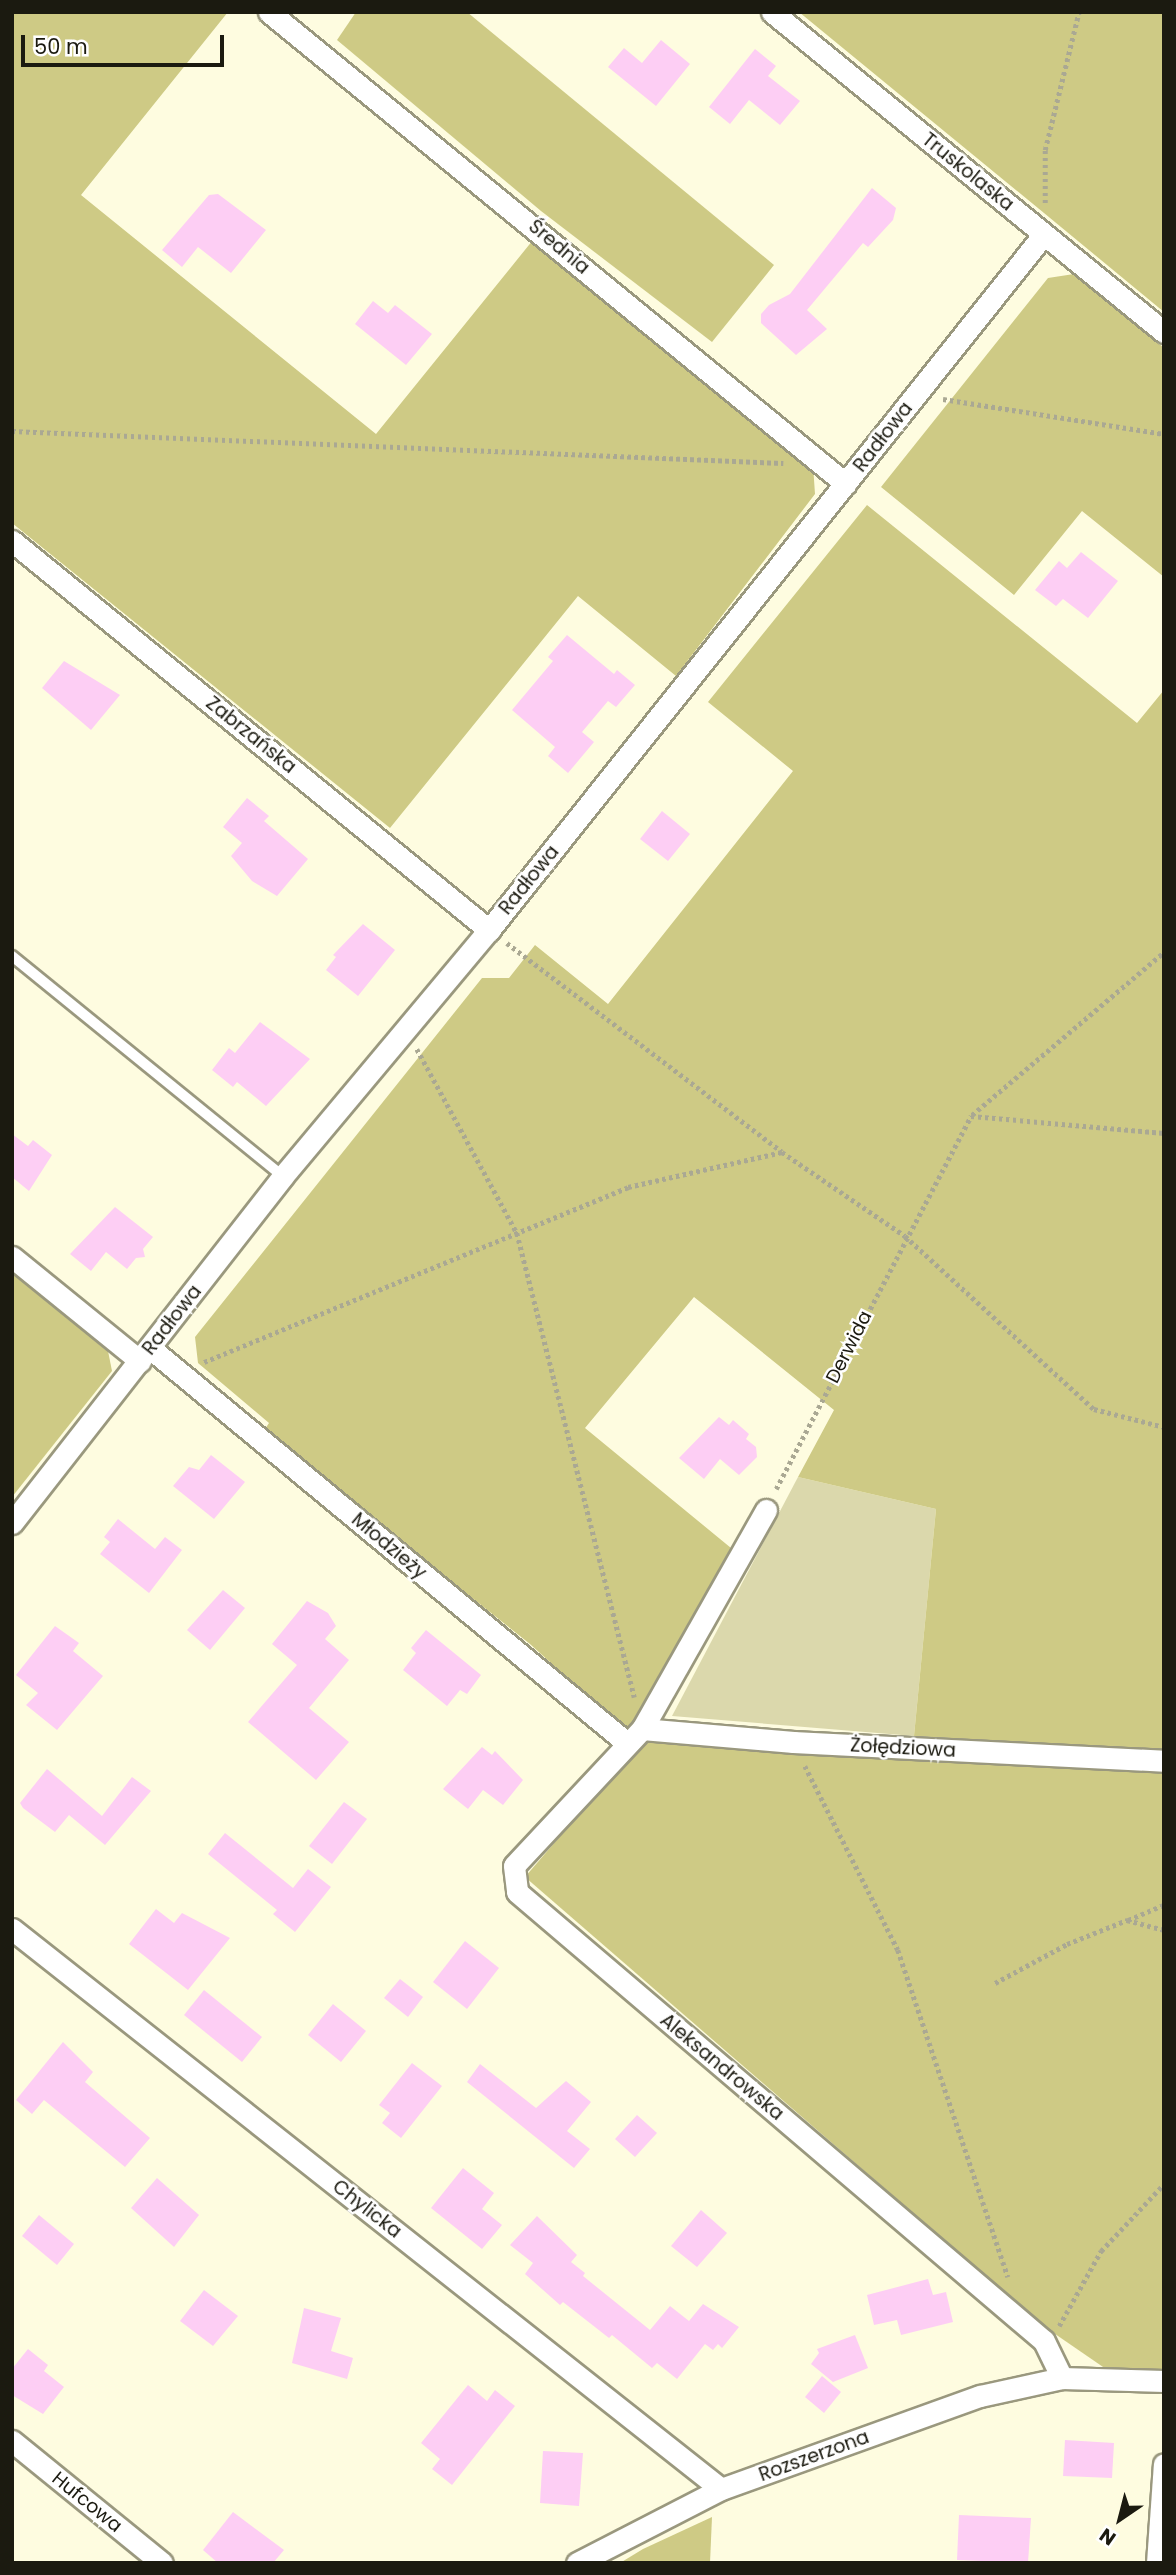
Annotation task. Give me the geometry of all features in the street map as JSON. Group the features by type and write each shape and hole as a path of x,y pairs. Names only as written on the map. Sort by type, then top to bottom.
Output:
{"street":[{"name":"Średnia","path":"269,12 845,484"},
{"name":"Truskolaska","path":"772,12 1164,332"},
{"name":"Radłowa","path":"12,1523 284,1175 489,930 1044,234"},
{"name":"Zabrzańska","path":"12,541 489,930"},
{"name":"Młodzieży","path":"12,1257 146,1354 185,1377 635,1736"},
{"path":"635,1736 766,1510"},
{"name":"Żołędziowa","path":"635,1736 1164,1761"},
{"name":"Aleksandrowska","path":"635,1736 520,1857 514,1866 517,1892 1044,2342 1062,2378"},
{"name":"Chylicka","path":"12,1929 721,2489"},
{"name":"Rozszerzona","path":"577,2563 721,2489 979,2396 1062,2378 1164,2381"},
{"name":"Hufcowa","path":"12,2441 162,2563"},
{"path":"1157,2563 1164,2464"}],"lane":[{"path":"12,956 284,1175"}],"path":[{"path":"1044,234 1045,150 1079,12"},
{"path":"916,395 1164,434"},
{"path":"12,431 822,465"},
{"path":"489,930 782,1152 905,1236 1094,1409 1164,1427"},
{"path":"971,1116 1164,952"},
{"path":"406,1029 517,1233 635,1736"},
{"path":"971,1116 1164,1133"},
{"name":"Derwida","path":"766,1510 905,1236 971,1116"},
{"path":"185,1377 195,1365 628,1187 782,1152"},
{"path":"793,1742 898,1950 1011,2286"},
{"path":"995,1983 1067,1944 1164,1905"},
{"path":"1127,1920 1164,1930"},
{"path":"1044,2342 1057,2329 1101,2250 1164,2184"}],"shaded area":[{"path":"12,12 228,12 81,195 376,434 533,240 813,465 815,494 676,676 578,596 390,828 12,523"},
{"path":"356,12 467,12 774,265 712,342 541,211 337,40"},
{"path":"799,12 1164,12 1164,312 1044,213"},
{"path":"1074,274 1164,348 1164,577 1082,511 1014,595 881,487 1048,278"},
{"path":"867,505 1137,723 1164,690 1164,1750 914,1736 936,1509 798,1477 834,1410 694,1297 585,1428 731,1548 628,1733 530,1644 263,1432 269,1423 198,1363 195,1337 482,978 509,978 535,945 608,1004 793,771 708,702"},
{"path":"12,1268 107,1346 112,1371 12,1497"},
{"path":"798,1477 936,1509 914,1736 672,1716"},
{"path":"641,1742 1164,1771 1164,2373 1106,2369 1042,2325 525,1877"},
{"path":"712,2517 710,2563 620,2563 643,2549"}],"building":[{"path":"661,40 690,64 656,106 608,67 624,48 642,63"},
{"path":"755,49 776,66 768,76 800,101 780,125 749,100 730,124 709,107"},
{"path":"872,188 896,208 893,220 868,247 863,243 807,310 827,329 796,355 761,323 761,314 769,305 790,294"},
{"path":"218,194 266,230 231,273 198,247 182,267 162,250 209,195"},
{"path":"373,301 388,313 395,305 432,334 406,365 355,324"},
{"path":"1081,552 1118,581 1088,618 1063,599 1056,606 1035,590 1059,561 1067,568"},
{"path":"567,635 614,674 617,670 635,685 616,707 608,701 582,732 594,742 568,773 548,756 555,747 512,710 553,661 548,657"},
{"path":"64,661 120,695 91,730 42,688"},
{"path":"247,798 269,816 264,821 308,859 277,896 252,881 231,856 242,843 223,827"},
{"path":"662,811 690,834 668,861 640,839"},
{"path":"363,924 395,950 358,996 326,970 336,957 333,955"},
{"path":"260,1022 310,1059 266,1106 237,1082 233,1087 212,1070 229,1048 235,1053"},
{"path":"12,1134 28,1146 33,1140 52,1155 29,1191 12,1177"},
{"path":"115,1207 153,1237 143,1249 145,1257 136,1258 127,1269 106,1252 91,1271 70,1254"},
{"path":"719,1417 729,1425 733,1420 749,1434 746,1439 756,1447 757,1457 739,1475 720,1459 704,1479 679,1458"},
{"path":"211,1455 245,1482 214,1519 173,1486 189,1467 199,1470"},
{"path":"118,1519 155,1549 165,1537 182,1550 149,1593 100,1554 110,1542 104,1537"},
{"path":"223,1590 245,1608 210,1650 187,1630"},
{"path":"307,1601 328,1613 336,1626 325,1639 349,1660 309,1708 349,1742 316,1780 248,1722 297,1665 272,1644"},
{"path":"55,1626 79,1643 73,1651 103,1676 57,1730 26,1705 38,1693 16,1675"},
{"path":"426,1630 481,1675 467,1694 460,1690 447,1706 403,1670 416,1653 411,1648"},
{"path":"482,1747 492,1755 495,1751 523,1780 503,1805 483,1790 468,1809 443,1789"},
{"path":"47,1769 102,1816 132,1777 151,1791 105,1845 69,1815 55,1832 23,1808 20,1803"},
{"path":"344,1802 367,1819 332,1864 309,1846"},
{"path":"225,1833 293,1888 308,1869 331,1887 295,1932 273,1914 277,1910 208,1854"},
{"path":"156,1909 174,1923 182,1913 230,1938 188,1990 129,1944"},
{"path":"465,1941 499,1968 467,2009 433,1982"},
{"path":"400,1979 423,1997 408,2017 384,1998"},
{"path":"204,1990 262,2037 242,2062 184,2015"},
{"path":"333,2004 366,2031 341,2062 308,2035"},
{"path":"63,2042 93,2072 85,2082 150,2138 125,2167 44,2100 32,2114 16,2100"},
{"path":"412,2063 442,2086 401,2138 382,2123 390,2113 379,2105"},
{"path":"480,2064 536,2108 566,2081 591,2102 567,2131 590,2149 574,2168 467,2082"},
{"path":"637,2115 657,2133 635,2157 615,2139"},
{"path":"463,2168 494,2193 482,2209 502,2225 482,2249 431,2208"},
{"path":"157,2178 199,2215 174,2247 131,2208"},
{"path":"701,2210 727,2233 697,2267 671,2246"},
{"path":"39,2215 74,2244 57,2265 22,2236"},
{"path":"537,2216 577,2255 571,2262 585,2273 583,2276 650,2330 670,2306 689,2321 703,2304 739,2327 722,2348 718,2344 713,2350 705,2344 677,2379 657,2363 652,2368 612,2335 609,2338 563,2302 560,2305 525,2274 533,2263 510,2245"},
{"path":"928,2279 933,2295 946,2292 953,2322 901,2335 897,2320 874,2325 867,2295"},
{"path":"204,2290 238,2316 213,2346 180,2321"},
{"path":"304,2308 341,2318 331,2351 353,2358 347,2379 292,2363"},
{"path":"855,2335 868,2368 833,2382 811,2364 819,2353 817,2349"},
{"path":"28,2349 48,2365 44,2371 64,2387 43,2414 12,2395 12,2369"},
{"path":"822,2376 841,2392 824,2413 805,2397"},
{"path":"468,2385 487,2401 495,2390 515,2406 452,2485 432,2469 440,2459 421,2443"},
{"path":"1065,2440 1114,2443 1112,2478 1063,2476"},
{"path":"543,2451 583,2453 579,2506 540,2503"},
{"path":"233,2512 284,2550 273,2563 218,2563 203,2550"},
{"path":"959,2515 1031,2518 1028,2563 957,2560"}]}
